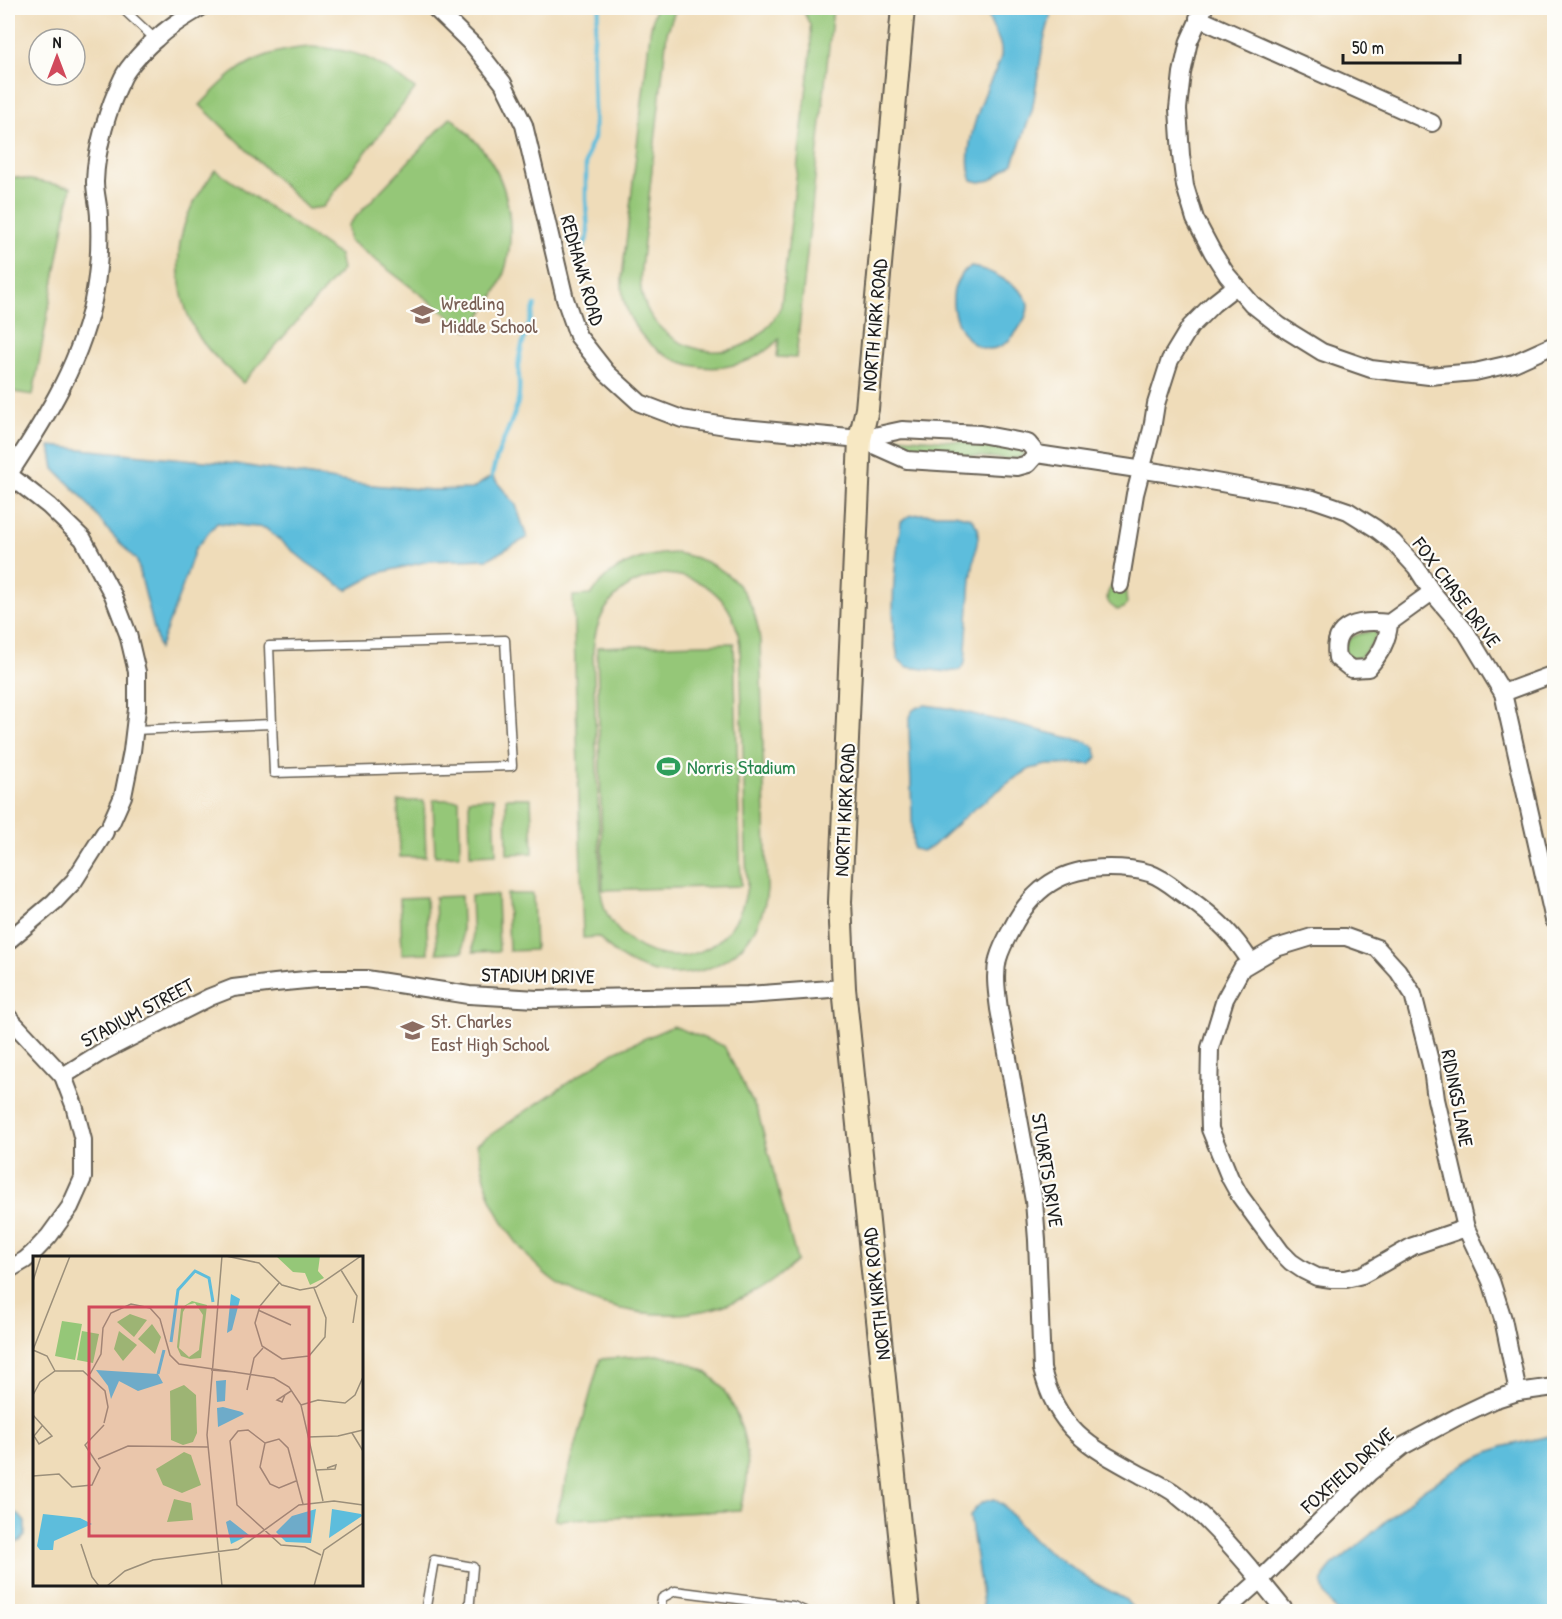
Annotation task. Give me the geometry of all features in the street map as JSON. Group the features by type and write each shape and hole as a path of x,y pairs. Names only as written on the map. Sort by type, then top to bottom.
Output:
{"main road":[{"name":"NORTH KIRK ROAD","path":"903,8 867,409 860,439 840,902 844,988 908,1611"}],"street":[{"path":"8,941 54,902 74,881 108,828 123,795 132,751 137,709 137,672 128,634 113,595 83,539 49,506 8,475 58,394 87,328 95,290 99,249 99,216 95,183 99,150 108,116 124,75 155,39 200,8"},
{"name":"REDHAWK ROAD","path":"435,8 474,46 503,83 524,125 565,299 578,336 607,374 640,403 682,419 732,427 860,439"},
{"path":"1431,123 1201,13 1187,51 1178,109 1185,186 1196,219 1213,254 1252,304 1280,326 1322,352 1371,369 1429,376 1475,372 1514,363 1554,345"},
{"path":"1120,585 1135,494 1156,404 1170,360 1190,327 1213,304 1236,286"},
{"name":"FOX CHASE DRIVE","path":"860,439 902,430 980,434 1029,442 1037,454 1313,499 1348,511 1375,528 1393,542 1416,567 1432,592 1466,632 1503,693 1554,918"},
{"path":"860,439 907,460 1017,467 1028,464 1037,454"},
{"path":"1389,623 1432,592"},
{"path":"1503,693 1554,674"},
{"name":"STUARTS DRIVE","path":"1251,962 1235,939 1209,913 1165,881 1137,870 1099,868 1056,879 1031,898 1019,914 1003,944 997,967 997,988 1034,1201 1042,1370 1053,1402 1066,1423 1087,1443 1174,1493 1207,1521 1286,1611"},
{"name":"RIDINGS LANE","path":"1251,962 1276,948 1312,937 1346,937 1377,948 1398,971 1413,994 1432,1069 1438,1110 1466,1228 1491,1281 1500,1309 1518,1392"},
{"path":"1251,962 1242,968 1225,999 1210,1048 1210,1129 1240,1196 1281,1252 1291,1262 1317,1276 1346,1279 1362,1275 1413,1246 1466,1228"},
{"name":"STADIUM DRIVE","path":"233,988 316,979 366,979 469,995 537,999 748,995 844,988"},
{"name":"STADIUM STREET","path":"63,1076 100,1053 210,997 233,988"},
{"path":"8,1017 63,1076 74,1105 83,1140 83,1178 70,1207 49,1236 25,1260 8,1270"},
{"name":"FOXFIELD DRIVE","path":"1224,1611 1260,1580 1370,1473 1403,1446 1484,1404 1518,1392 1554,1387"}],"lane":[{"path":"122,8 155,39"},
{"path":"505,640 512,766 274,773 272,724 269,646 505,640"},
{"path":"134,730 272,724"},
{"path":"425,1611 434,1560 473,1567 469,1611"},
{"path":"660,1611 662,1598 675,1590 793,1606 807,1611"}],"green space":[{"path":"655,8 676,8 667,33 641,269 641,289 650,314 669,336 696,348 725,351 739,347 759,336 774,319 781,306 811,51 810,25 802,8 833,8 796,358 777,357 779,339 759,355 737,364 714,368 691,365 669,357 649,343 634,325 624,301 622,278 650,32"},
{"path":"310,47 342,50 367,58 389,70 415,89 323,207 308,209 200,105 227,78 249,63 278,52"},
{"path":"451,117 489,158 504,191 510,219 509,249 503,276 493,297 469,331 349,240 348,225"},
{"path":"215,170 339,255 342,270 243,383 214,356 199,337 187,312 180,283 179,254 184,226 193,204"},
{"path":"8,176 71,187 33,395 8,391"},
{"path":"896,437 1013,445 1021,447 1024,455 1008,459 902,451 896,449 894,443"},
{"path":"676,553 694,557 723,572 744,594 752,607 757,623 760,641 767,889 760,919 745,943 725,960 700,971 674,974 647,970 621,957 599,937 583,938 573,596 591,595 599,584 618,568 639,559","holes":["664,574 679,576 706,586 716,594 725,604 737,630 740,645 747,886 741,909 731,927 717,942 700,951 682,956 662,955 642,948 618,930 607,915 603,903 593,651 595,636 605,609 623,590 649,577"]},
{"path":"1121,574 1124,577 1127,604 1118,610 1108,602 1107,597 1110,588"},
{"path":"1375,631 1377,634 1362,655 1353,659 1348,656 1344,649 1348,640 1356,635"},
{"name":"Norris Stadium","path":"734,643 741,886 603,890 597,647"},
{"path":"494,798 496,854 470,855 469,799"},
{"path":"506,798 531,798 533,853 507,854"},
{"path":"433,800 459,800 460,855 435,856"},
{"path":"398,801 424,801 426,857 400,857"},
{"path":"507,894 533,894 535,950 509,951"},
{"path":"497,895 499,951 473,952 471,896"},
{"path":"461,896 463,952 437,953 435,897"},
{"path":"426,897 428,953 402,954 400,898"},
{"path":"673,1026 724,1046 758,1113 797,1261 762,1288 731,1303 694,1312 658,1314 621,1309 590,1300 562,1286 537,1266 511,1235 492,1201 477,1144 614,1052"},
{"path":"657,1355 680,1360 701,1369 723,1389 731,1403 743,1433 748,1465 740,1510 555,1520 600,1359"}],"water":[{"path":"987,8 1053,8 1044,40 1032,111 1013,163 991,180 980,182 972,180 969,170 968,158 972,133 1001,56 999,42"},
{"path":"971,267 1005,280 1020,291 1028,302 1023,323 1001,346 986,349 972,343 961,330 955,314 953,296 958,280"},
{"path":"50,446 236,464 360,484 432,490 472,489 492,476 516,505 527,538 488,559 429,561 379,573 347,590 306,562 265,528 217,523 195,549 159,649 137,561 107,529 82,497 54,469"},
{"path":"955,514 971,518 978,528 971,579 965,663 960,670 948,672 907,667 898,659 893,608 898,539 901,522 909,516"},
{"path":"925,705 948,708 1087,742 1095,748 1097,757 1091,764 1047,765 1030,769 968,814 933,846 922,851 913,849 909,725 912,711"},
{"path":"1554,1435 1554,1611 1337,1612 1325,1595 1322,1585 1324,1576 1332,1566 1419,1492 1475,1458 1501,1447"},
{"path":"994,1499 1003,1505 1033,1540 1091,1581 1125,1599 1135,1611 984,1611 970,1516 980,1504"},
{"path":"8,1509 18,1514 25,1522 25,1536 20,1541 8,1544"}],"waterway":[{"path":"582,249 588,236 586,163 594,138 593,56 600,8"},
{"path":"492,476 518,399 519,359 535,305"}],"place":[{"name":"Wredling Middle School","path":"423,314"},
{"name":"Norris Stadium","path":"669,766"},
{"name":"St. Charles East High School","path":"413,1031"}]}
